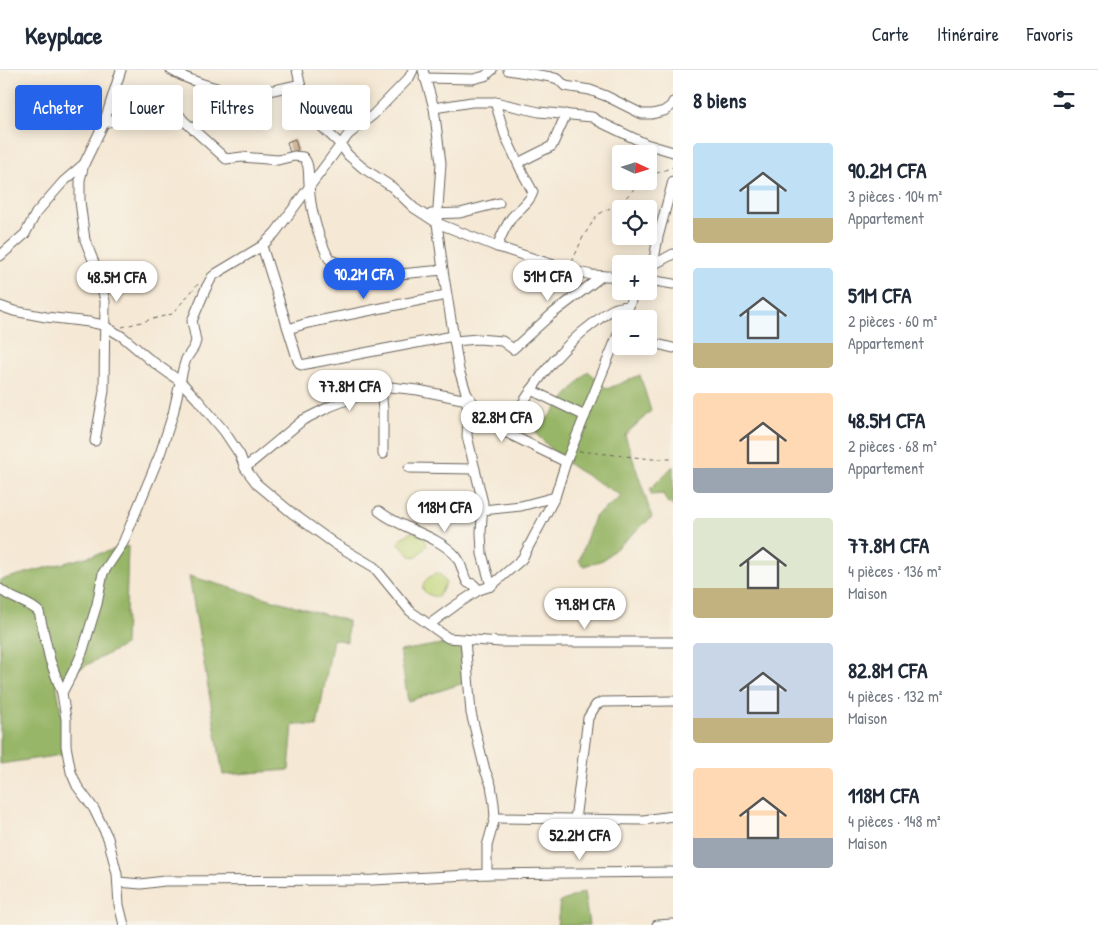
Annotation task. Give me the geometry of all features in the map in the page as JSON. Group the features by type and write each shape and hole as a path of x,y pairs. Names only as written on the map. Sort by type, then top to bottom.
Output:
{"street":[{"path":"95,441 104,391 105,301 102,285 84,240 80,180 84,164 104,123 121,70"},
{"path":"171,70 181,77 232,93 261,93 300,84"},
{"path":"297,70 308,112 341,145 348,155 363,168 392,187 423,214 437,218 497,247 569,270 612,277"},
{"path":"62,693 80,656 97,604 104,573 123,543 135,510 150,480 168,431 186,359 196,341 192,321 212,277 262,246 275,233 348,135 373,114 409,78 413,70"},
{"path":"491,586 482,554 483,503 467,436 466,396 453,339 443,270 437,218 441,163 434,108 423,74 473,79 485,76 492,70"},
{"path":"508,70 558,79 565,86 590,90 642,114 664,112 672,106 673,102"},
{"path":"434,108 472,102 495,102 539,112 592,117 646,144 673,152"},
{"path":"495,102 505,135 533,192 531,198 520,208 503,230 497,247"},
{"path":"104,123 140,115 171,104 183,120 226,159 242,157 278,160 294,156 304,157 308,164 309,188 316,225 329,259 340,264 359,268 370,274 389,275 443,270"},
{"path":"518,164 552,146 566,114"},
{"path":"0,256 24,234 36,213 63,182 84,164"},
{"path":"654,255 673,182"},
{"path":"437,218 499,203"},
{"path":"262,246 301,365 453,339 502,341 513,349 552,314 602,276"},
{"path":"657,264 673,254"},
{"path":"657,281 673,284"},
{"path":"288,329 308,323 446,295"},
{"path":"627,310 631,300"},
{"path":"0,306 14,311 46,317 67,318 104,325 113,329 181,382 224,431 240,455 245,468 257,484 292,513 335,544 374,567 410,611 448,638 500,642 673,642"},
{"path":"505,432 531,390 554,358 584,330 617,306 629,306"},
{"path":"657,344 673,348"},
{"path":"430,624 479,590 491,586 522,559 554,497 566,462 612,352"},
{"path":"245,468 304,420 329,407 381,388 390,387 466,396 492,424 566,462"},
{"path":"381,388 383,454"},
{"path":"531,390 585,416"},
{"path":"409,468 475,469"},
{"path":"418,511 483,510 521,506 554,497"},
{"path":"379,510 389,519 433,539 455,555 462,566 468,583 473,584 479,590"},
{"path":"0,589 8,596 35,608 39,612 50,660 62,693 66,719 66,746 71,772 76,786 94,809 108,838 118,882 119,906 124,925"},
{"path":"464,639 471,713 485,770 492,786 495,818 487,846 487,874"},
{"path":"575,820 588,718 596,705 602,702 673,701"},
{"path":"495,818 643,820 673,816"},
{"path":"118,882 141,884 164,882 373,880 487,874 673,872"},
{"path":"657,925 673,924"}],"path":[{"path":"658,173 673,167"},
{"path":"569,270 583,237 597,215 622,202 633,190"},
{"path":"113,329 172,314 200,282 212,277"},
{"path":"571,450 652,459 673,459"}],"green space":[{"path":"588,371 607,389 640,375 651,411 625,435 652,517 603,560 584,566 579,561 594,517 622,496 561,459 535,433"},
{"path":"673,466 673,506 667,502 663,494 651,495 650,489"},
{"path":"413,531 424,537 427,546 416,557 410,556 399,543 401,538"},
{"path":"128,546 125,645 56,681 68,754 0,764 0,580"},
{"path":"436,573 440,574 446,583 438,597 426,593 423,587 426,580"},
{"path":"189,576 348,621 347,642 333,639 317,726 293,724 289,770 223,775"},
{"path":"459,641 467,682 408,701 400,651"},
{"path":"584,892 589,925 557,925 560,902"}],"building":[{"path":"295,139 298,150 290,153 287,142"}]}
